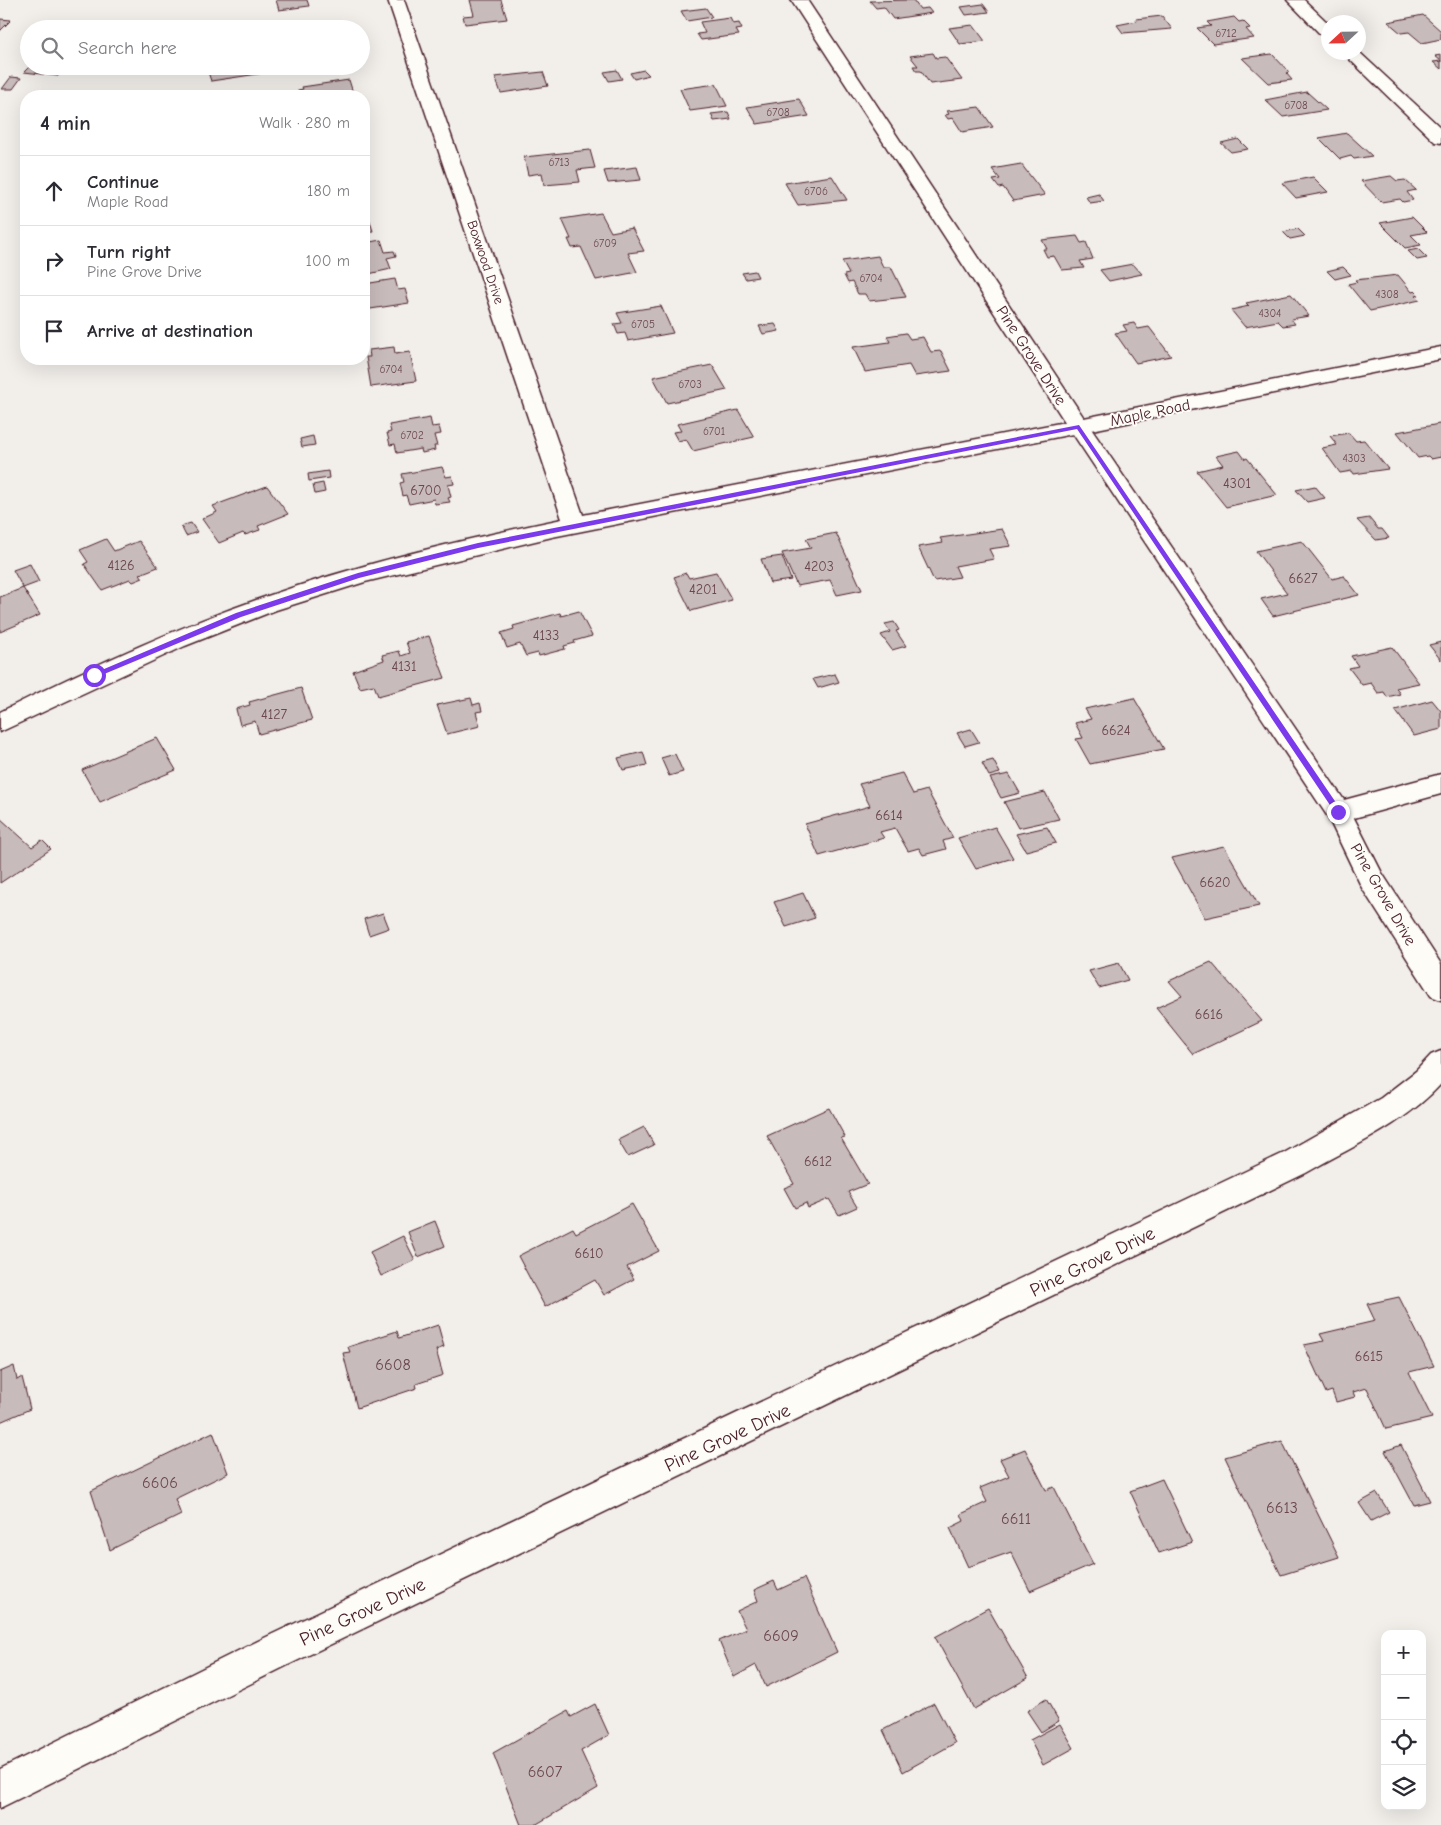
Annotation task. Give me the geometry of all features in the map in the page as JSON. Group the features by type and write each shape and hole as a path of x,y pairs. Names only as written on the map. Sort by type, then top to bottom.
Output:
{"street":[{"name":"Boxwood Drive","path":"396,0 575,524"},
{"name":"Pine Grove Drive","path":"799,0 1079,427 1338,812 1372,880 1441,988"},
{"path":"1295,0 1321,25"},
{"path":"1358,60 1441,138"},
{"name":"Maple Road","path":"0,722 94,675 239,615 358,576 478,545 575,524 1079,427 1441,352"},
{"path":"1338,812 1441,784"},
{"name":"Pine Grove Drive","path":"0,1789 273,1653 790,1407 1295,1163 1383,1112 1427,1082 1441,1064"}],"building":[{"path":"276,0 307,0 309,6 279,10"},
{"path":"470,0 501,0 507,19 465,24 463,16 474,15"},
{"path":"913,0 920,9 928,8 932,13 893,19 884,7 876,8 870,1"},
{"path":"983,4 989,12 966,15 961,7"},
{"path":"706,8 712,17 687,21 681,11"},
{"path":"1423,15 1441,31 1441,39 1422,43 1409,32 1401,33 1388,22"},
{"path":"1162,16 1172,29 1123,33 1117,25 1137,21 1136,19"},
{"path":"1234,17 1239,22 1243,21 1250,28 1246,29 1254,38 1213,44 1197,28 1211,26 1207,22"},
{"path":"730,18 733,24 739,23 742,29 736,30 739,35 701,40 697,34 705,33 700,22"},
{"path":"0,19 11,20 0,31"},
{"path":"973,25 985,41 960,44 949,28"},
{"path":"933,53 936,58 945,57 962,80 930,84 921,71 916,71 913,66 918,66 910,56"},
{"path":"1272,54 1289,72 1286,73 1292,80 1268,83 1242,58"},
{"path":"1441,55 1441,61 1435,56"},
{"path":"1441,61 1441,69 1433,62"},
{"path":"617,70 622,79 609,81 604,72"},
{"path":"644,70 649,75 634,79 630,73"},
{"path":"543,72 548,86 501,93 495,77"},
{"path":"209,75 251,75 211,81"},
{"path":"11,77 21,78 13,89 2,89"},
{"path":"349,80 352,90 298,90 303,89 302,87"},
{"path":"716,84 727,106 690,111 680,89"},
{"path":"1307,92 1327,110 1283,117 1265,100"},
{"path":"799,99 809,116 757,124 747,107"},
{"path":"979,107 993,127 962,132 953,118 948,119 945,115 949,114 947,111"},
{"path":"728,112 731,119 714,121 711,114"},
{"path":"1347,133 1372,156 1354,159 1351,156 1340,159 1319,138"},
{"path":"1238,139 1248,149 1231,152 1221,143"},
{"path":"590,150 595,168 577,170 580,182 544,185 542,173 528,175 524,157"},
{"path":"1021,164 1045,195 1013,201 1003,187 999,188 993,180 1000,179 992,169"},
{"path":"637,167 641,180 608,183 604,171"},
{"path":"832,176 847,200 798,205 785,183"},
{"path":"1391,176 1397,181 1405,180 1416,190 1407,192 1413,200 1403,202 1400,199 1381,202 1361,181"},
{"path":"1313,177 1328,192 1296,198 1282,183"},
{"path":"1099,194 1104,201 1090,203 1086,197"},
{"path":"601,213 611,232 632,228 644,251 628,253 637,272 596,280 581,247 572,248 568,239 571,239 562,219"},
{"path":"1412,217 1427,232 1411,235 1421,245 1405,248 1380,223"},
{"path":"1298,229 1305,236 1290,239 1283,232"},
{"path":"1077,236 1081,243 1086,242 1093,259 1080,261 1084,268 1062,270 1054,256 1047,257 1043,249 1047,249 1042,240"},
{"path":"381,240 385,252 394,251 396,256 387,258 391,269 370,274 370,242"},
{"path":"1418,249 1427,258 1417,260 1408,251"},
{"path":"878,256 883,267 891,267 906,297 869,301 865,294 858,294 852,282 848,283 844,275 849,274 842,261"},
{"path":"1133,264 1142,274 1109,281 1100,270"},
{"path":"1343,267 1351,275 1335,279 1327,271"},
{"path":"755,271 758,277 746,279 742,273"},
{"path":"1398,275 1412,292 1415,291 1419,295 1416,296 1420,300 1370,311 1348,284 1357,282 1355,280"},
{"path":"395,279 398,290 405,289 409,303 370,309 370,283"},
{"path":"1291,294 1309,316 1291,319 1295,324 1283,326 1278,321 1245,327 1231,310 1249,306 1246,303"},
{"path":"661,306 673,333 628,341 625,333 618,334 614,324 622,323 617,313"},
{"path":"1134,323 1138,329 1149,327 1171,356 1136,363 1115,333 1127,331 1123,325"},
{"path":"775,324 779,331 763,334 759,326"},
{"path":"906,333 910,339 923,337 931,352 941,351 951,371 915,376 909,365 865,372 853,347 890,342 887,336"},
{"path":"394,347 395,354 410,352 416,381 371,387 367,365 370,365 370,350"},
{"path":"712,365 727,390 667,403 653,377"},
{"path":"738,410 754,437 693,451 686,439 678,441 673,432 681,431 677,424"},
{"path":"430,418 432,427 439,426 441,434 434,435 437,446 434,446 435,450 422,453 421,449 397,453 395,444 390,445 387,433 391,432 389,425"},
{"path":"1439,424 1441,426 1441,457 1431,459 1428,456 1418,458 1397,432"},
{"path":"1349,433 1356,441 1364,440 1388,469 1354,474 1352,471 1340,473 1322,448 1337,445 1330,436"},
{"path":"313,436 315,445 302,447 300,439"},
{"path":"1239,451 1277,495 1226,507 1197,471 1223,465 1216,456"},
{"path":"442,467 446,477 452,476 454,484 448,485 451,497 448,498 450,502 435,504 434,499 409,504 406,495 403,496 400,483 404,482 402,474"},
{"path":"328,471 329,478 309,481 308,474"},
{"path":"323,483 325,492 315,494 313,485"},
{"path":"267,486 288,514 258,526 260,530 245,535 243,533 219,543 202,519 217,512 213,506"},
{"path":"1315,486 1325,498 1307,502 1296,490"},
{"path":"1369,518 1389,538 1376,540 1357,520"},
{"path":"191,523 197,532 186,536 181,526"},
{"path":"1002,529 1011,546 989,549 994,559 955,566 960,577 934,581 918,547 943,543 940,538"},
{"path":"836,533 862,590 837,595 830,580 797,586 782,553 811,548 806,539"},
{"path":"106,539 114,551 139,541 158,567 140,574 143,578 133,582 130,579 102,590 84,564 88,562 80,550"},
{"path":"1302,541 1332,579 1344,576 1359,595 1273,616 1261,599 1287,593 1256,551"},
{"path":"782,556 791,580 770,583 761,559"},
{"path":"30,564 39,582 23,588 13,570"},
{"path":"716,572 732,600 691,611 674,577 686,573 689,578"},
{"path":"23,588 40,615 0,632 0,597"},
{"path":"579,611 592,636 574,641 575,643 564,646 565,649 539,656 538,653 526,656 520,644 507,648 501,633 514,629 513,626 560,613 561,616"},
{"path":"894,622 899,630 896,631 906,646 892,650 881,635 890,632 885,624"},
{"path":"429,636 445,678 378,696 374,685 360,688 353,671 384,660 382,655 399,651 401,656 410,653 406,642"},
{"path":"1441,642 1441,660 1429,645"},
{"path":"1392,647 1419,683 1396,688 1400,694 1387,697 1384,692 1378,693 1371,683 1362,685 1349,668 1358,666 1351,656"},
{"path":"835,674 839,682 818,688 813,679"},
{"path":"301,688 312,720 259,734 255,721 240,725 236,709 250,705 249,702"},
{"path":"471,698 473,705 480,703 482,711 476,712 480,726 447,734 437,705"},
{"path":"1134,698 1164,749 1090,764 1076,739 1083,738 1075,723 1091,719 1085,709"},
{"path":"1432,700 1441,711 1441,729 1414,736 1395,710"},
{"path":"971,729 979,742 965,746 957,733"},
{"path":"157,738 176,770 100,802 82,770"},
{"path":"643,752 647,765 623,770 618,758"},
{"path":"675,754 683,772 669,776 661,758"},
{"path":"993,760 1000,773 989,776 982,763"},
{"path":"902,773 913,794 927,790 953,838 943,841 946,849 923,855 919,848 908,851 895,828 880,832 884,838 819,856 805,824 870,806 859,784"},
{"path":"1009,774 1020,793 1001,798 990,778"},
{"path":"1045,792 1059,819 1018,828 1004,802"},
{"path":"0,818 32,847 42,840 51,849 0,883"},
{"path":"995,827 1013,858 976,869 958,838"},
{"path":"1047,827 1056,843 1026,851 1016,834"},
{"path":"1224,846 1259,906 1205,918 1172,858"},
{"path":"803,893 815,918 786,927 774,902"},
{"path":"383,913 389,928 369,935 364,919"},
{"path":"1211,962 1262,1021 1193,1054 1156,1008 1182,996 1169,981"},
{"path":"1119,963 1128,980 1099,988 1089,971"},
{"path":"829,1108 845,1137 841,1138 868,1184 848,1192 857,1207 839,1215 829,1199 808,1208 806,1203 795,1208 784,1188 794,1184 767,1136"},
{"path":"644,1127 654,1145 628,1157 618,1140"},
{"path":"632,1204 659,1251 627,1267 634,1279 604,1295 595,1280 545,1307 518,1256 573,1228 576,1233"},
{"path":"435,1221 445,1246 418,1257 408,1232"},
{"path":"403,1236 415,1260 381,1276 370,1252"},
{"path":"1399,1297 1434,1366 1409,1372 1432,1418 1386,1429 1367,1388 1353,1392 1355,1397 1336,1402 1332,1391 1326,1393 1304,1345 1324,1341 1320,1334 1375,1321 1367,1304"},
{"path":"438,1325 444,1347 436,1350 443,1375 416,1384 417,1388 357,1408 343,1353 350,1352 348,1347 397,1331 399,1338"},
{"path":"14,1366 17,1380 22,1377 30,1409 0,1422 0,1372"},
{"path":"213,1432 228,1473 175,1499 181,1515 110,1550 91,1491"},
{"path":"1282,1441 1339,1557 1281,1575 1225,1457"},
{"path":"1401,1445 1430,1501 1414,1505 1385,1451"},
{"path":"1025,1449 1046,1490 1054,1487 1093,1564 1030,1591 1011,1552 968,1567 950,1528 964,1521 961,1514 987,1502 980,1488 1009,1476 1000,1459"},
{"path":"1162,1479 1192,1542 1159,1553 1130,1491"},
{"path":"1377,1493 1389,1512 1371,1521 1359,1503"},
{"path":"804,1578 837,1652 766,1687 756,1665 734,1677 719,1641 746,1629 737,1611 758,1601 754,1590 774,1581 778,1590"},
{"path":"988,1608 1028,1678 974,1709 935,1637"},
{"path":"1046,1699 1059,1721 1041,1732 1027,1711"},
{"path":"934,1703 955,1743 903,1772 883,1730"},
{"path":"595,1704 609,1735 581,1751 598,1788 535,1825 521,1825 493,1753 568,1711 571,1717"},
{"path":"1060,1724 1074,1748 1043,1765 1030,1740"}],"route":[{"path":"94,675 239,615 358,576 478,545 575,524 1079,427 1338,812"}]}
